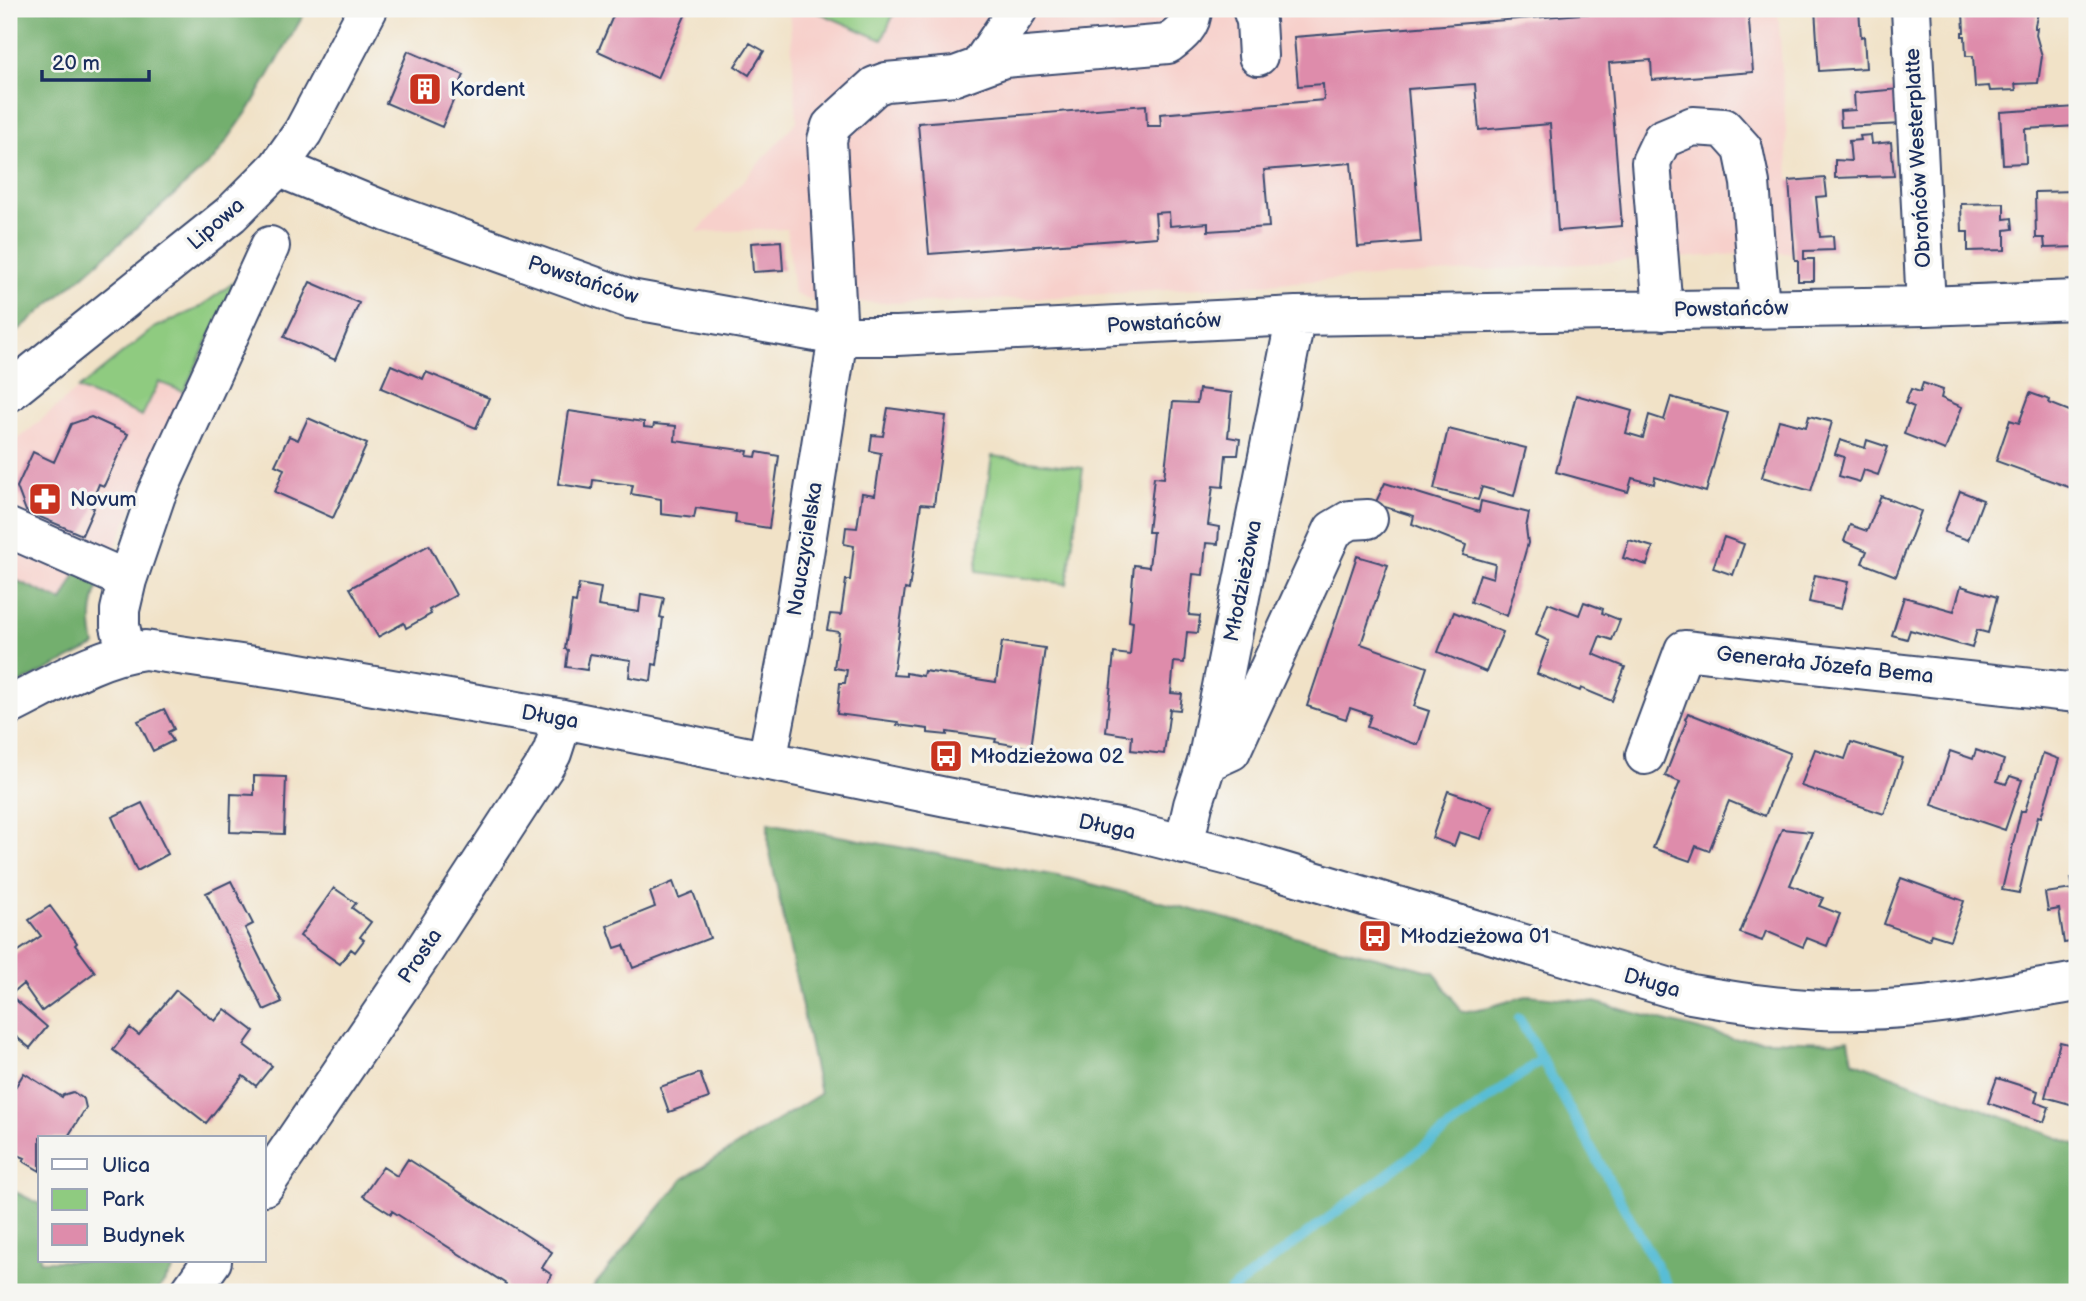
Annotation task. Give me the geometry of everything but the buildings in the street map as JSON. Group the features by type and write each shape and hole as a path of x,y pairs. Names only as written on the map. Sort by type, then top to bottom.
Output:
{"street":[{"name":"Lipowa","path":"9,392 231,214 278,167 303,132 368,9"},
{"path":"979,67 1018,9"},
{"name":"Nauczycielska","path":"767,761 791,638 838,336 827,140 831,126 875,86 886,82 955,76 1004,58 1168,44 1184,33 1192,9"},
{"path":"1252,9 1256,21 1258,56"},
{"name":"Obrońców Westerplatte","path":"1911,9 1926,306"},
{"path":"1663,310 1651,162 1662,139 1693,126 1724,128 1743,149 1750,183 1760,308"},
{"name":"Powstańców","path":"278,167 387,212 630,299 838,336 897,336 1296,316 1926,306 2077,300"},
{"path":"9,706 104,659 126,652 120,626 120,610 127,580 156,495 270,246"},
{"name":"Młodzieżowa","path":"1184,845 1207,762 1296,316"},
{"path":"1207,762 1231,751 1333,530 1350,520 1368,519"},
{"path":"9,528 127,580"},
{"name":"Długa","path":"126,652 145,650 288,671 563,719 1123,829 1291,874 1645,981 1691,994 1730,1001 1810,1010 1861,1010 1958,1001 2077,982"},
{"name":"Generała Józefa Bema","path":"1645,755 1684,650 2077,693"},
{"name":"Prosta","path":"266,1183 420,957 544,767 552,753 563,719"},
{"path":"190,1292 211,1262"}],"shaded area":[{"path":"789,9 1778,9 1794,253 1755,253 1024,299 893,303 816,301 794,294 787,229 697,232 797,121"},
{"path":"159,382 184,392 99,583 62,601 9,577 9,447 79,388 141,416"}],"green space":[{"path":"9,9 307,9 250,108 213,160 9,338"},
{"path":"811,9 896,9 882,40"},
{"path":"236,281 184,392 159,382 142,416 78,389 154,328 197,309"},
{"path":"992,456 1083,468 1067,584 976,571"},
{"path":"77,572 99,583 92,614 95,646 9,689 9,577 62,601"},
{"path":"768,823 1068,878 1434,972 1462,1012 1529,995 1594,1002 1733,1039 1833,1042 1849,1040 1853,1061 2077,1145 2077,1292 589,1292 683,1179 820,1094 768,844"},
{"path":"9,1189 38,1203 38,1262 178,1262 157,1292 9,1292"}],"waterway":[{"path":"1519,1018 1671,1292"},
{"path":"1229,1292 1542,1059"}],"place":[{"name":"Kordent","path":"425,89"},
{"name":"Novum","path":"45,499"},
{"name":"Młodzieżowa 02","path":"946,756"},
{"name":"Młodzieżowa 01","path":"1375,936"}]}
